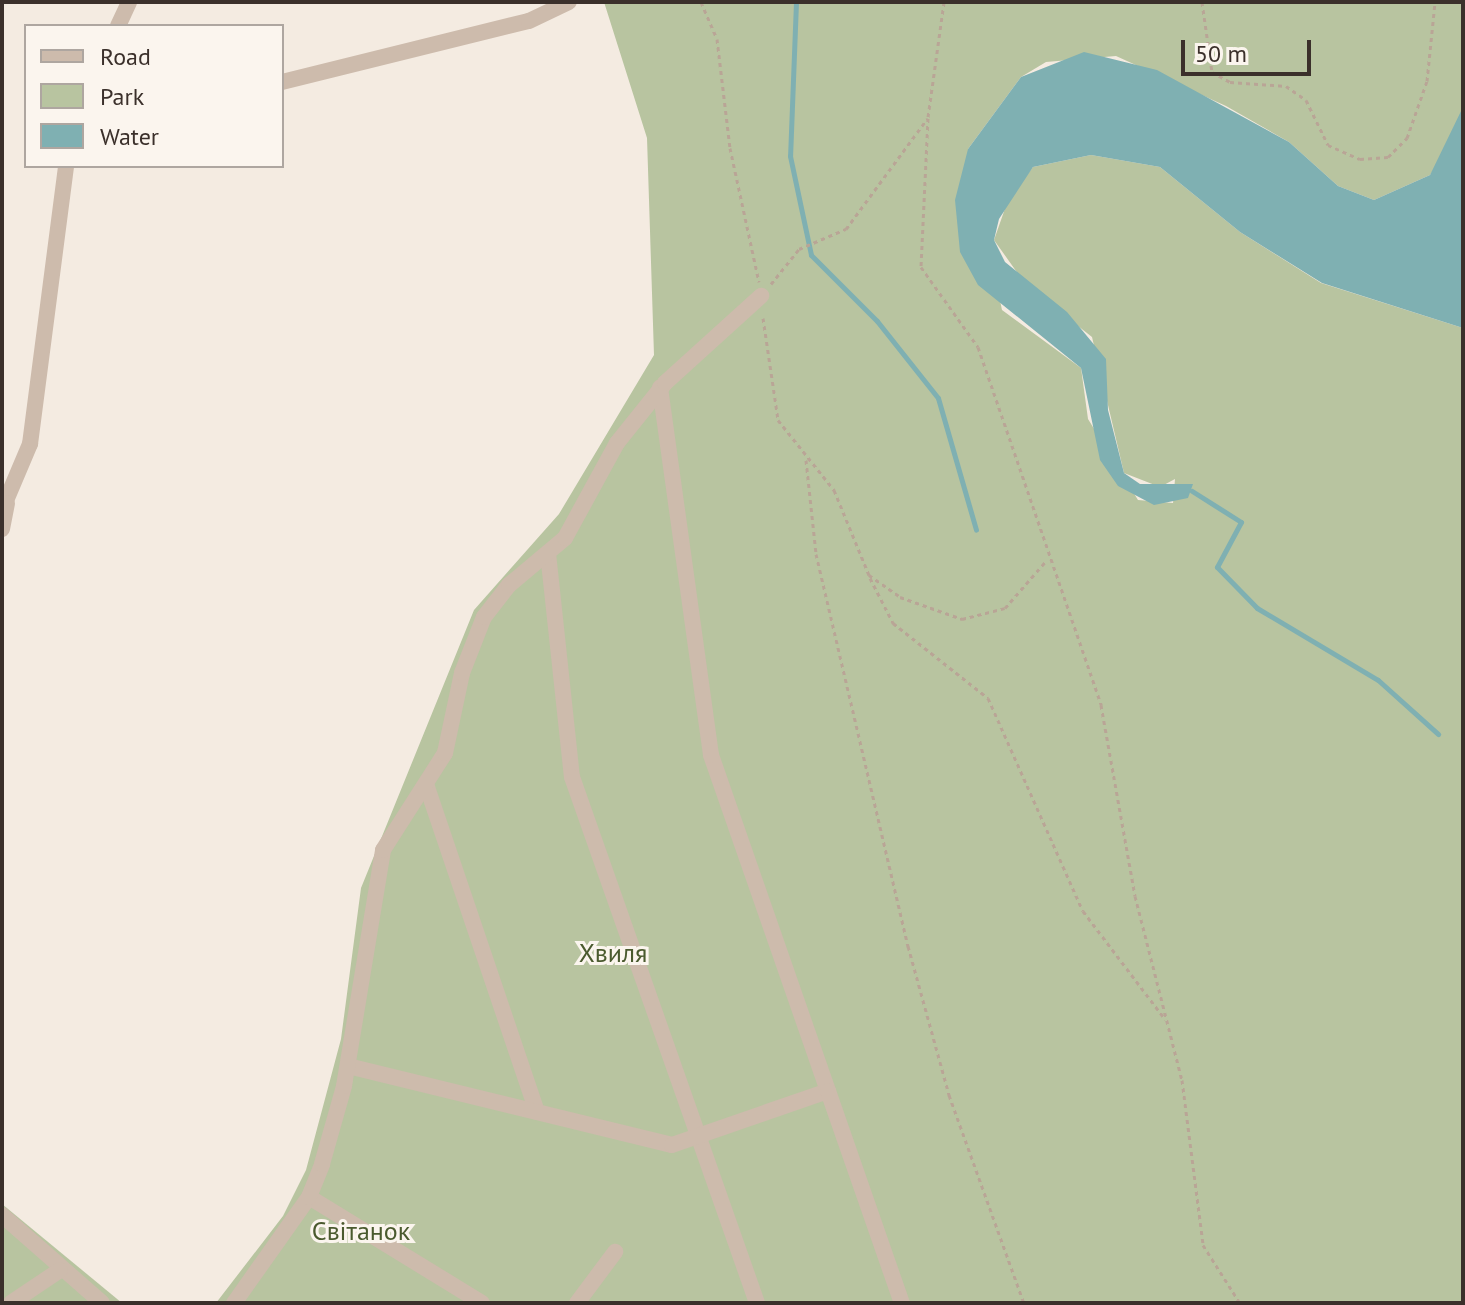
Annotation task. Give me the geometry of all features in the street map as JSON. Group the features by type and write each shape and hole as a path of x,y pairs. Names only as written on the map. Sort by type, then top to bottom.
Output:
{"street":[{"path":"119,24 129,2"},
{"path":"284,82 529,21 569,2"},
{"path":"2,529 4,507 30,444 66,168"},
{"path":"234,1303 309,1197 348,1066 383,850 427,787 445,753 462,673 484,617 548,553 660,388 761,296"},
{"path":"660,388 711,755 902,1303"},
{"path":"548,553 572,777 757,1303"},
{"path":"427,787 537,1112"},
{"path":"348,1066 672,1145 828,1091"},
{"path":"309,1197 482,1303"},
{"path":"2,1215 60,1270 102,1303"},
{"path":"577,1303 615,1252"},
{"path":"11,1303 60,1270"}],"path":[{"path":"701,2 717,39 761,296 778,420 806,460 834,490 869,575 893,623 988,698 1083,911 1168,1023"},
{"path":"944,2 928,118 921,267 978,347 1047,559 1101,705 1168,1023 1203,1245 1240,1303"},
{"path":"1202,2 1212,72 1230,82 1286,86 1306,100 1328,145 1360,159 1388,157 1407,138 1427,81 1435,2"},
{"path":"761,296 799,249 846,229 928,118"},
{"path":"806,460 816,554 908,946 949,1095 1024,1303"},
{"path":"869,575 900,597 962,619 1005,608 1047,559"}],"green space":[{"path":"604,2 1463,2 1463,107 1453,140 1430,175 1374,200 1338,186 1289,142 1226,106 1116,56 1046,62 1021,77 968,149 1002,310 1081,368 1088,419 1138,500 1173,503 1175,479 1160,487 1124,473 1092,337 1026,285 994,240 1008,200 1033,167 1091,155 1160,167 1240,232 1321,283 1463,328 1463,1303 216,1303 283,1216 306,1170 341,1039 361,888 474,610 559,514 654,355 647,138"},
{"path":"2,1204 122,1303 2,1303"}],"water":[{"path":"1084,52 1157,70 1289,142 1338,186 1374,200 1430,175 1463,107 1463,328 1322,283 1240,232 1160,167 1091,155 1033,167 999,219 994,240 1005,262 1067,312 1106,359 1108,410 1124,473 1140,484 1193,484 1188,498 1154,505 1118,486 1100,460 1081,368 978,285 960,252 955,200 968,149 1021,77"}],"waterway":[{"path":"796,2 790,156 811,255 877,321 938,398 976,530"},
{"path":"1192,491 1241,522 1217,567 1257,608 1378,680 1438,734"}],"park label":[{"name":"Хвиля","path":"613,953"},
{"name":"Світанок","path":"361,1231"}]}
